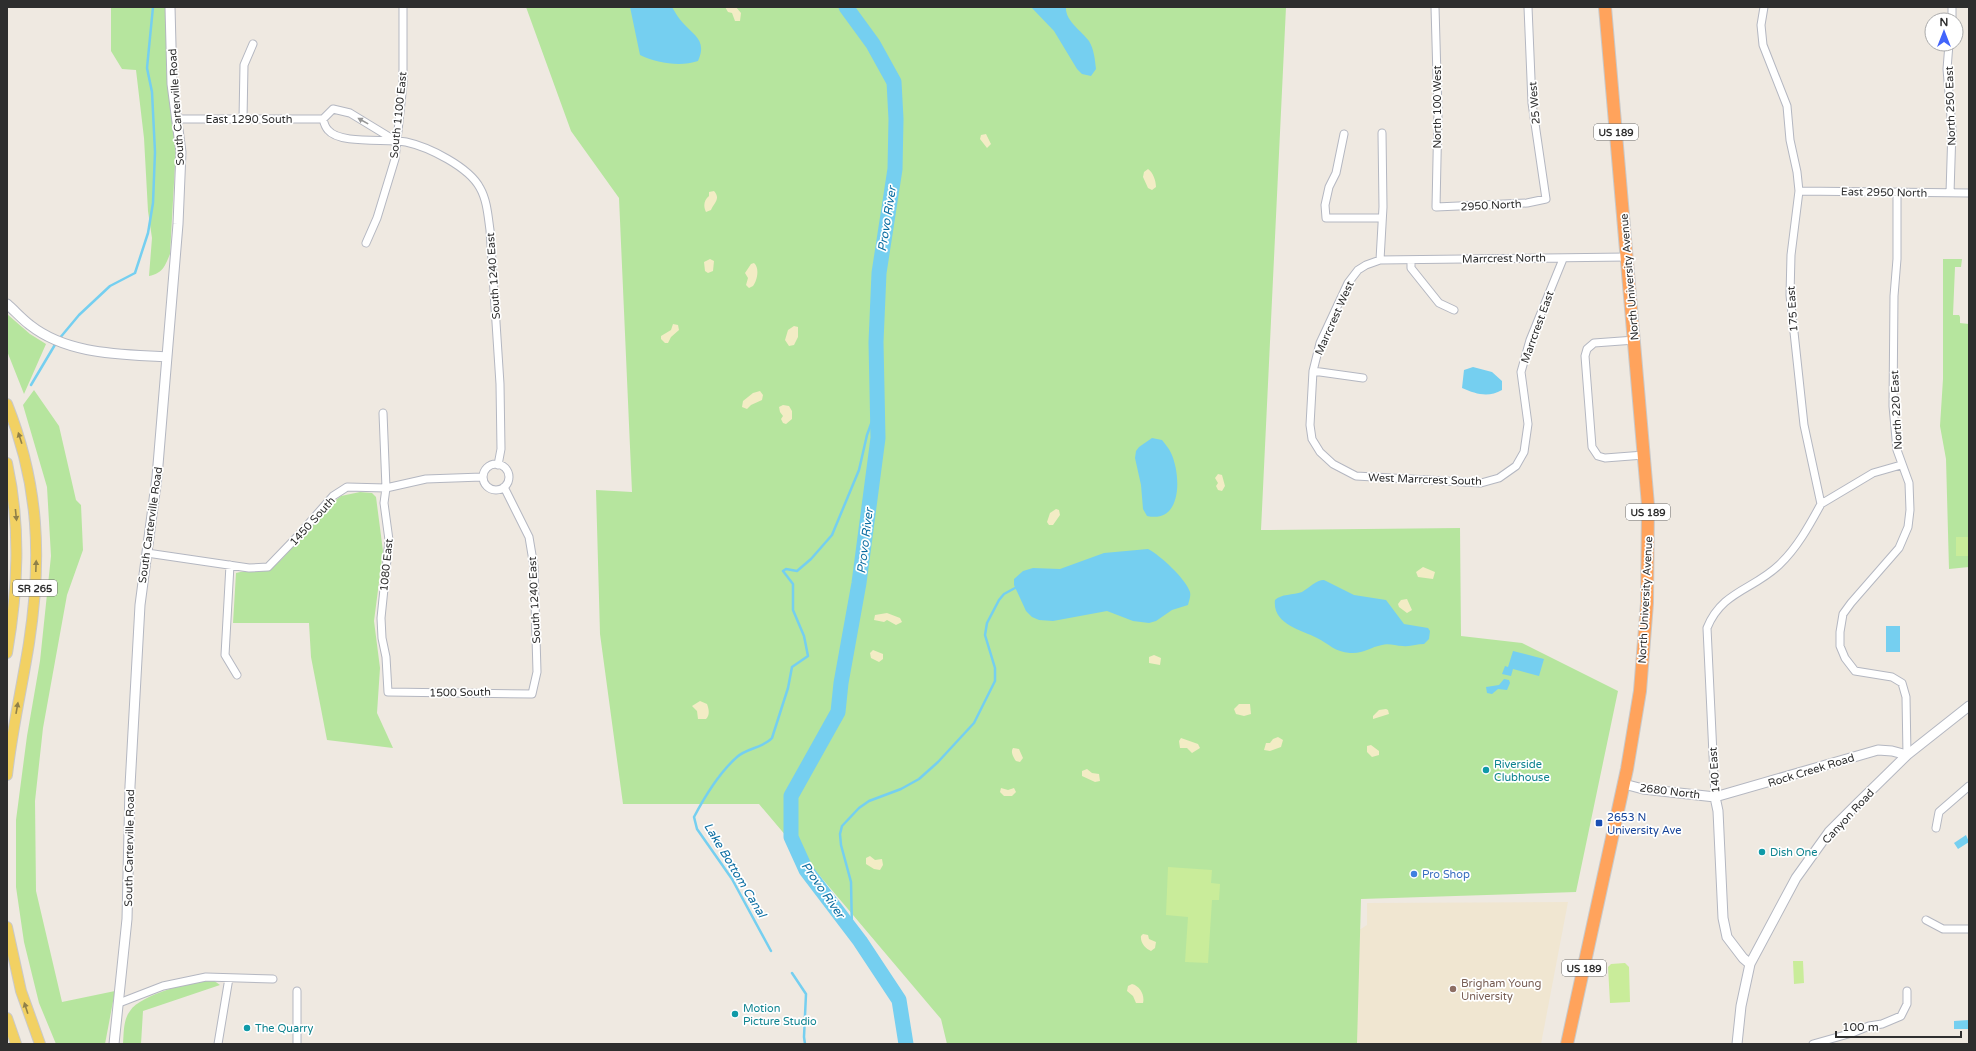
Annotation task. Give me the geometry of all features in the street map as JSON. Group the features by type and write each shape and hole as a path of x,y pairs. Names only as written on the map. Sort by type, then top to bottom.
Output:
{"highway":[{"name":"North University Avenue","path":"1567,1044 1624,784 1639,698 1646,634 1648,528 1644,455 1605,7"}],"main road":[{"name":"SR 265","path":"7,404 22,444 31,480 35,510 37,554 32,621 7,775"},
{"name":"SR 265","path":"7,463 14,496 17,545 15,601 7,653"},
{"path":"7,927 21,991 40,1044"},
{"path":"7,1018 16,1044"}],"street":[{"name":"South Carterville Road","path":"114,1044 127,918 131,779 139,613 157,477 181,152 172,84 170,7"},
{"name":"South 1100 East","path":"366,243 377,218 395,159 403,84 403,7"},
{"name":"North 100 West","path":"1436,7 1438,112 1436,207"},
{"name":"25 West","path":"1528,7 1532,103 1546,199"},
{"name":"175 East","path":"1764,7 1762,25 1763,45 1787,106 1790,140 1797,172 1799,191 1791,255 1790,295 1804,425 1820,504"},
{"path":"243,118 244,65 253,44"},
{"name":"North 250 East","path":"1948,52 1947,69 1952,129 1950,193"},
{"path":"333,109 350,113 396,141 373,141 342,137 329,131 322,120 333,109"},
{"name":"East 1290 South","path":"176,118 322,120"},
{"path":"1380,260 1381,218 1383,207 1382,133"},
{"path":"1344,134 1336,173 1329,187 1325,205 1326,218 1381,218"},
{"name":"South 1240 East","path":"396,141 406,142 456,163 468,173 480,188 487,206 490,230 500,384 501,449 498,465"},
{"name":"East 2950 North","path":"1799,191 1969,193"},
{"name":"North 220 East","path":"1897,192 1897,259 1894,296 1893,406 1897,450 1901,465 1909,483 1910,510 1908,527 1898,548 1851,603 1844,614 1840,632 1840,646 1845,658 1854,671 1892,678 1902,683 1906,697 1907,755"},
{"name":"2950 North","path":"1436,207 1527,203 1546,199"},
{"name":"Marrcrest North","path":"1380,260 1541,257 1563,259 1627,257"},
{"name":"Marrcrest East","path":"1516,466 1524,452 1528,424 1521,372 1530,340 1563,259"},
{"name":"Marrcrest West","path":"1333,464 1320,452 1312,439 1310,426 1313,370 1320,343 1348,283 1358,270 1366,265 1380,260"},
{"path":"1411,260 1411,268 1439,303 1454,310"},
{"path":"7,304 30,326 50,337 71,345 103,353 167,357"},
{"path":"1635,340 1594,343 1587,349 1585,356 1592,447 1598,456 1606,458 1644,455"},
{"path":"1313,370 1363,378"},
{"name":"1080 East","path":"383,413 386,488 384,503 390,540 381,618 382,638 386,657 388,692"},
{"name":"West Marrcrest South","path":"1333,464 1356,476 1481,483 1499,478 1516,466"},
{"path":"490,465 498,465 505,468 508,472 508,482 504,487 496,490 490,489 483,482 482,477 486,468 490,465"},
{"path":"1820,504 1873,473 1901,465"},
{"name":"1450 South","path":"147,553 249,568 268,566 296,538 332,496 347,488 386,488 426,479 482,477"},
{"name":"South 1240 East","path":"504,487 529,537 534,566 537,672 532,694"},
{"name":"140 East","path":"1750,964 1743,958 1727,937 1723,918 1707,628 1712,615 1725,601 1761,580 1779,565 1801,539 1820,504"},
{"path":"230,565 225,655 237,675"},
{"name":"1500 South","path":"388,692 532,694"},
{"name":"Canyon Road","path":"1737,1044 1741,1006 1750,964 1796,878 1829,832 1907,755 1969,706"},
{"name":"Rock Creek Road","path":"1716,797 1878,750 1892,751 1907,755"},
{"name":"2680 North","path":"1624,784 1643,789 1716,797"},
{"path":"1936,828 1939,812 1969,786"},
{"path":"1926,920 1943,929 1969,929"},
{"path":"119,1003 163,986 206,978 273,979"},
{"path":"218,1044 229,978"},
{"path":"297,991 297,1044"},
{"path":"1813,1044 1869,1026 1882,1024 1901,1016 1907,1004 1907,991"}],"shaded area":[{"name":"Brigham Young University","path":"1568,902 1541,1044 1356,1044 1353,934 1367,925 1367,903"}],"green space":[{"path":"111,7 166,7 166,67 176,147 170,254 163,268 154,275 149,276 152,238 148,211 144,138 136,70 122,69 111,51"},
{"path":"526,7 1286,7 1261,530 1460,528 1461,636 1522,643 1618,691 1576,892 1361,899 1357,1044 947,1044 941,1019 759,804 623,804 600,634 596,490 632,492 619,198 571,131"},
{"path":"1943,259 1962,259 1961,267 1955,267 1953,315 1959,315 1960,323 1969,324 1969,567 1949,569 1946,459 1940,426 1943,379"},
{"path":"7,314 30,334 46,344 24,394 7,351"},
{"path":"34,390 59,426 76,500 81,505 83,550 67,595 43,728 35,801 36,891 62,1002 115,991 105,1044 56,1044 39,1003 24,942 16,887 16,820 27,736 40,661 51,556 47,487 23,405"},
{"path":"360,492 372,493 376,497 383,551 374,621 380,668 377,713 393,748 327,740 311,657 309,623 233,623 236,573 243,571 263,570 274,565 281,560 332,503 341,496"},
{"path":"1956,537 1969,537 1969,556 1956,556"},
{"path":"1168,867 1212,870 1211,883 1220,884 1219,900 1212,900 1208,963 1185,962 1188,917 1166,915"},
{"path":"1793,961 1803,961 1804,983 1794,984"},
{"path":"1625,963 1629,967 1630,1002 1610,1003 1608,967 1611,964"},
{"path":"213,980 220,985 143,1011 141,1044 123,1044 126,1018 136,1005 145,999 168,990 193,983"}],"sand":[{"path":"725,7 736,7 741,13 740,21 735,21 732,13 728,12"},
{"path":"986,134 991,144 987,148 980,139 981,135"},
{"path":"1148,169 1153,174 1156,187 1152,190 1148,188 1143,177 1144,172"},
{"path":"714,191 717,199 711,210 706,212 704,203 709,196 709,192"},
{"path":"710,259 714,261 713,271 708,273 705,271 704,262"},
{"path":"754,263 757,268 757,278 753,286 749,288 746,285 748,278 745,273 751,264"},
{"path":"673,324 678,325 679,330 671,337 668,343 665,343 661,339 661,336 671,330"},
{"path":"794,326 798,327 798,337 794,345 789,346 785,340 788,330"},
{"path":"760,391 763,395 762,400 751,405 747,409 742,407 743,401 753,393"},
{"path":"783,405 789,406 792,411 792,419 786,424 783,423 781,419 783,416 779,407"},
{"path":"1218,474 1222,475 1225,486 1222,491 1218,490 1216,486 1218,483 1215,478"},
{"path":"1056,509 1059,510 1060,515 1053,525 1049,525 1047,522 1050,513"},
{"path":"1423,567 1435,572 1433,579 1418,577 1416,572"},
{"path":"1407,599 1412,610 1407,613 1399,607 1398,604 1401,600"},
{"path":"887,613 900,618 902,622 896,625 887,620 884,622 874,620 875,615"},
{"path":"873,650 883,654 883,659 879,662 871,658 870,653"},
{"path":"1154,655 1161,658 1160,665 1149,663 1149,657"},
{"path":"700,701 708,706 709,714 706,719 698,719 697,711 692,706"},
{"path":"1239,704 1250,704 1251,714 1244,716 1236,714 1234,709"},
{"path":"1379,710 1388,710 1389,714 1373,719 1373,716"},
{"path":"1278,737 1283,740 1281,747 1270,751 1264,750 1266,743 1270,743 1273,739"},
{"path":"1181,738 1198,744 1200,748 1192,753 1187,748 1180,748 1179,741"},
{"path":"1371,745 1379,751 1379,755 1372,757 1367,752 1367,746"},
{"path":"1013,748 1019,749 1023,758 1020,762 1016,761 1013,757"},
{"path":"1087,769 1092,773 1099,774 1100,781 1095,782 1082,776 1082,771"},
{"path":"1001,788 1008,790 1014,788 1016,792 1012,796 1004,796 1000,792"},
{"path":"870,856 875,860 882,859 883,865 880,870 874,869 866,864 866,858"},
{"path":"1143,934 1148,935 1149,939 1156,942 1155,948 1151,951 1142,943 1141,936"},
{"path":"1132,984 1141,991 1143,1003 1136,1003 1133,996 1127,991 1128,986"}],"water":[{"path":"630,7 672,7 698,39 701,48 698,61 676,64 661,62 640,55"},
{"path":"1031,7 1066,7 1068,17 1089,41 1092,47 1096,69 1091,76 1082,74 1077,69 1054,31"},
{"path":"1473,367 1492,372 1502,381 1502,390 1492,394 1482,394 1462,388 1464,370"},
{"path":"1152,438 1162,440 1168,448 1177,473 1176,495 1173,505 1167,512 1159,516 1147,516 1143,509 1141,485 1135,458 1136,451 1139,447"},
{"path":"1148,549 1166,562 1178,574 1190,592 1188,605 1172,610 1156,621 1149,623 1133,621 1107,611 1053,621 1039,620 1032,617 1026,611 1014,585 1014,579 1023,571 1033,568 1060,569 1104,553"},
{"path":"1324,580 1354,595 1386,600 1404,624 1428,628 1430,631 1429,639 1424,644 1406,646 1385,644 1363,651 1350,653 1336,649 1317,638 1296,629 1278,615 1275,608 1275,600 1284,596 1302,592 1315,583"},
{"path":"1886,626 1900,626 1900,652 1886,652"},
{"path":"1513,651 1544,659 1539,676 1513,669 1511,676 1502,674 1505,666 1508,667"},
{"path":"1504,679 1509,680 1510,683 1507,690 1498,689 1492,694 1487,693 1486,687 1499,685"},
{"path":"1966,835 1969,842 1958,849 1954,843"},
{"path":"1969,1020 1969,1029 1954,1029 1954,1021"}],"waterway":[{"path":"59,339 79,315 110,286 135,273 148,233 153,203 155,152 152,92 147,68 153,7"},
{"name":"Provo River","path":"846,7 873,44 894,82 896,119 895,169 879,273 876,342 878,438 859,583 841,683 838,712 791,796 791,837 806,870 860,941 899,1000 906,1044"},
{"path":"31,385 56,343"},
{"name":"Lake Bottom Canal","path":"771,951 732,879 697,829 694,817 713,786 731,763 741,754 764,744 772,738 788,688 792,667 808,656 804,636 793,610 793,584 783,571 786,569 797,571 811,559 832,535 859,470 867,435 878,405"},
{"path":"852,931 851,882 841,845 840,834 842,826 859,808 869,801 901,789 919,779 938,762 974,723 995,681 995,668 985,635 987,623 999,600 1004,594 1015,588"},
{"name":"Lake Bottom Canal","path":"792,973 806,994 805,1044"}],"place":[{"name":"Riverside Clubhouse","path":"1486,770"},
{"name":"2653 N University Ave","path":"1599,823"},
{"name":"Dish One","path":"1762,852"},
{"name":"Pro Shop","path":"1414,874"},
{"name":"Brigham Young University","path":"1453,989"},
{"name":"Motion Picture Studio","path":"735,1014"},
{"name":"The Quarry","path":"247,1028"}]}
